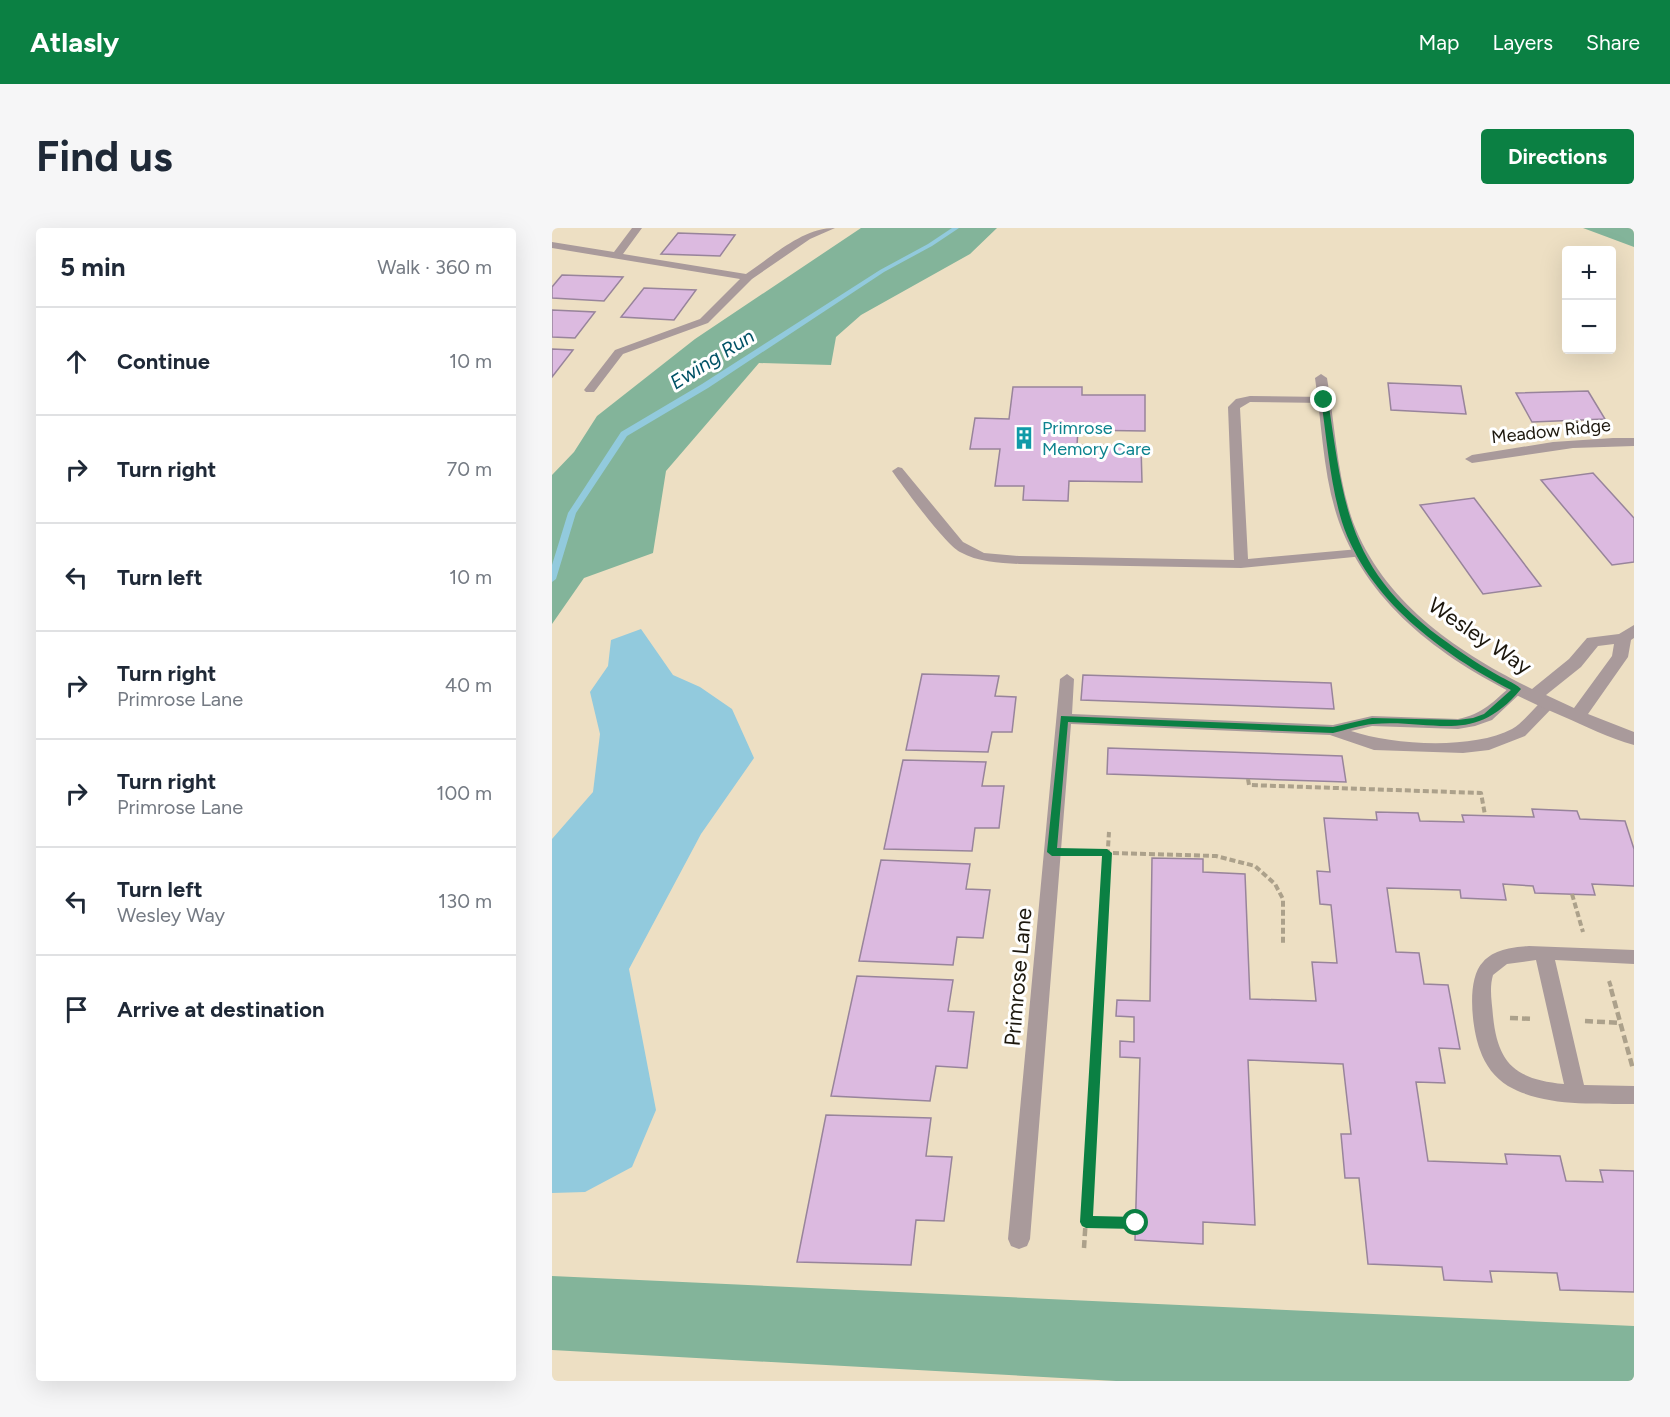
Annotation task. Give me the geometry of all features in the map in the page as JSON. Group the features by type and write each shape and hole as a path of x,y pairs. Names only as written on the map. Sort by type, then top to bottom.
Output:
{"street":[{"name":"Wesley Way","path":"1321,378 1337,486 1346,523 1359,553 1382,588 1409,616 1490,675 1540,701 1634,739"},
{"name":"Meadow Ridge","path":"1472,459 1596,441 1634,441"},
{"path":"1540,701 1593,642 1629,634"},
{"path":"1576,717 1620,657 1629,634"}],"lane":[{"path":"616,256 637,228"},
{"path":"590,390 619,352 704,321 748,277 807,237 831,228"},
{"path":"552,245 748,277"},
{"path":"1241,564 1234,407 1250,399 1324,400"},
{"path":"898,471 958,545 968,552 983,557 1019,560 1241,564 1359,553"},
{"name":"Primrose Lane","path":"1018,1239 1067,679"},
{"path":"1064,719 1333,730 1372,721 1458,724 1487,716 1517,689"},
{"path":"1333,730 1374,745 1463,748 1483,746 1518,732 1540,701"},
{"path":"1544,954 1576,1092"},
{"path":"1634,957 1544,954 1504,957 1490,964 1482,976 1481,991 1490,1052 1504,1073 1522,1084 1547,1091 1634,1095"}],"path":[{"path":"1248,779 1249,785 1481,793 1485,815"},
{"path":"1084,1248 1109,832"},
{"path":"1052,852 1216,856 1255,866 1275,884 1283,899 1282,944"},
{"path":"1572,894 1596,956 1634,1072"},
{"path":"1086,1222 1136,1223"}],"green space":[{"path":"861,228 997,228 970,254 861,315 836,337 831,365 759,363 666,471 653,553 584,578 552,624 552,475 574,452 597,416 695,339"},
{"path":"1583,228 1634,228 1634,247"},
{"path":"552,1276 1634,1326 1634,1381 1116,1381 552,1350"}],"water":[{"path":"641,629 673,675 700,687 732,709 754,758 701,834 629,969 656,1110 632,1167 585,1192 552,1193 552,839 593,792 600,734 590,692 608,666 611,640"}],"building":[{"path":"678,233 735,235 720,256 661,254"},
{"path":"562,275 623,277 604,301 552,298 552,287"},
{"path":"644,288 696,290 674,320 621,317"},
{"path":"552,310 595,312 575,338 552,337"},
{"path":"552,349 573,350 552,377"},
{"path":"1388,383 1461,386 1466,414 1391,410"},
{"name":"Primrose Memory Care","path":"1013,387 1082,387 1082,395 1145,395 1145,431 1078,430 1077,445 1141,446 1142,482 1069,481 1068,501 1023,500 1024,486 995,486 1000,449 970,449 975,418 1009,419"},
{"path":"1588,391 1605,419 1532,422 1516,393"},
{"path":"1593,473 1634,518 1634,562 1612,565 1541,480"},
{"path":"1474,498 1541,586 1483,594 1420,505"},
{"path":"922,674 999,676 995,696 1016,697 1012,732 992,732 988,752 906,750"},
{"path":"1083,675 1331,683 1334,709 1081,700"},
{"path":"1108,748 1342,756 1346,782 1107,774"},
{"path":"903,760 986,762 982,786 1004,786 999,828 975,828 972,851 884,849"},
{"path":"1532,809 1577,811 1580,819 1625,821 1634,849 1634,886 1592,884 1595,895 1535,893 1533,886 1503,884 1506,900 1461,898 1460,890 1387,888 1396,952 1419,953 1424,984 1448,985 1460,1049 1439,1048 1445,1083 1416,1082 1428,1161 1507,1164 1505,1154 1560,1156 1566,1181 1603,1182 1600,1170 1634,1171 1634,1292 1560,1290 1557,1273 1490,1271 1492,1282 1444,1280 1442,1267 1368,1264 1359,1178 1345,1178 1341,1134 1351,1134 1343,1064 1248,1060 1255,1225 1203,1222 1203,1244 1135,1240 1140,1058 1120,1057 1120,1041 1134,1042 1134,1017 1116,1016 1117,1000 1150,1001 1152,858 1203,859 1203,872 1245,874 1250,999 1316,1001 1312,962 1337,963 1331,905 1320,904 1317,871 1330,872 1324,818 1377,820 1376,812 1418,813 1420,821 1464,822 1462,815 1534,817"},
{"path":"881,860 970,864 966,889 990,890 983,938 957,937 953,965 859,961"},
{"path":"857,976 953,980 948,1011 974,1012 967,1068 936,1066 930,1101 831,1096"},
{"path":"826,1115 931,1118 926,1156 952,1157 944,1221 916,1220 911,1265 797,1262"}],"waterway":[{"name":"Ewing Run","path":"552,579 572,513 624,434 705,386 882,271 956,228"}],"place":[{"name":"Primrose Memory Care","path":"1024,438"}],"route":[{"path":"1136,1223 1086,1222 1107,853 1052,852 1064,719 1333,730 1372,721 1458,724 1487,716 1517,689 1490,675 1438,639 1409,616 1382,588 1359,553 1346,523 1337,486 1324,400"}]}
